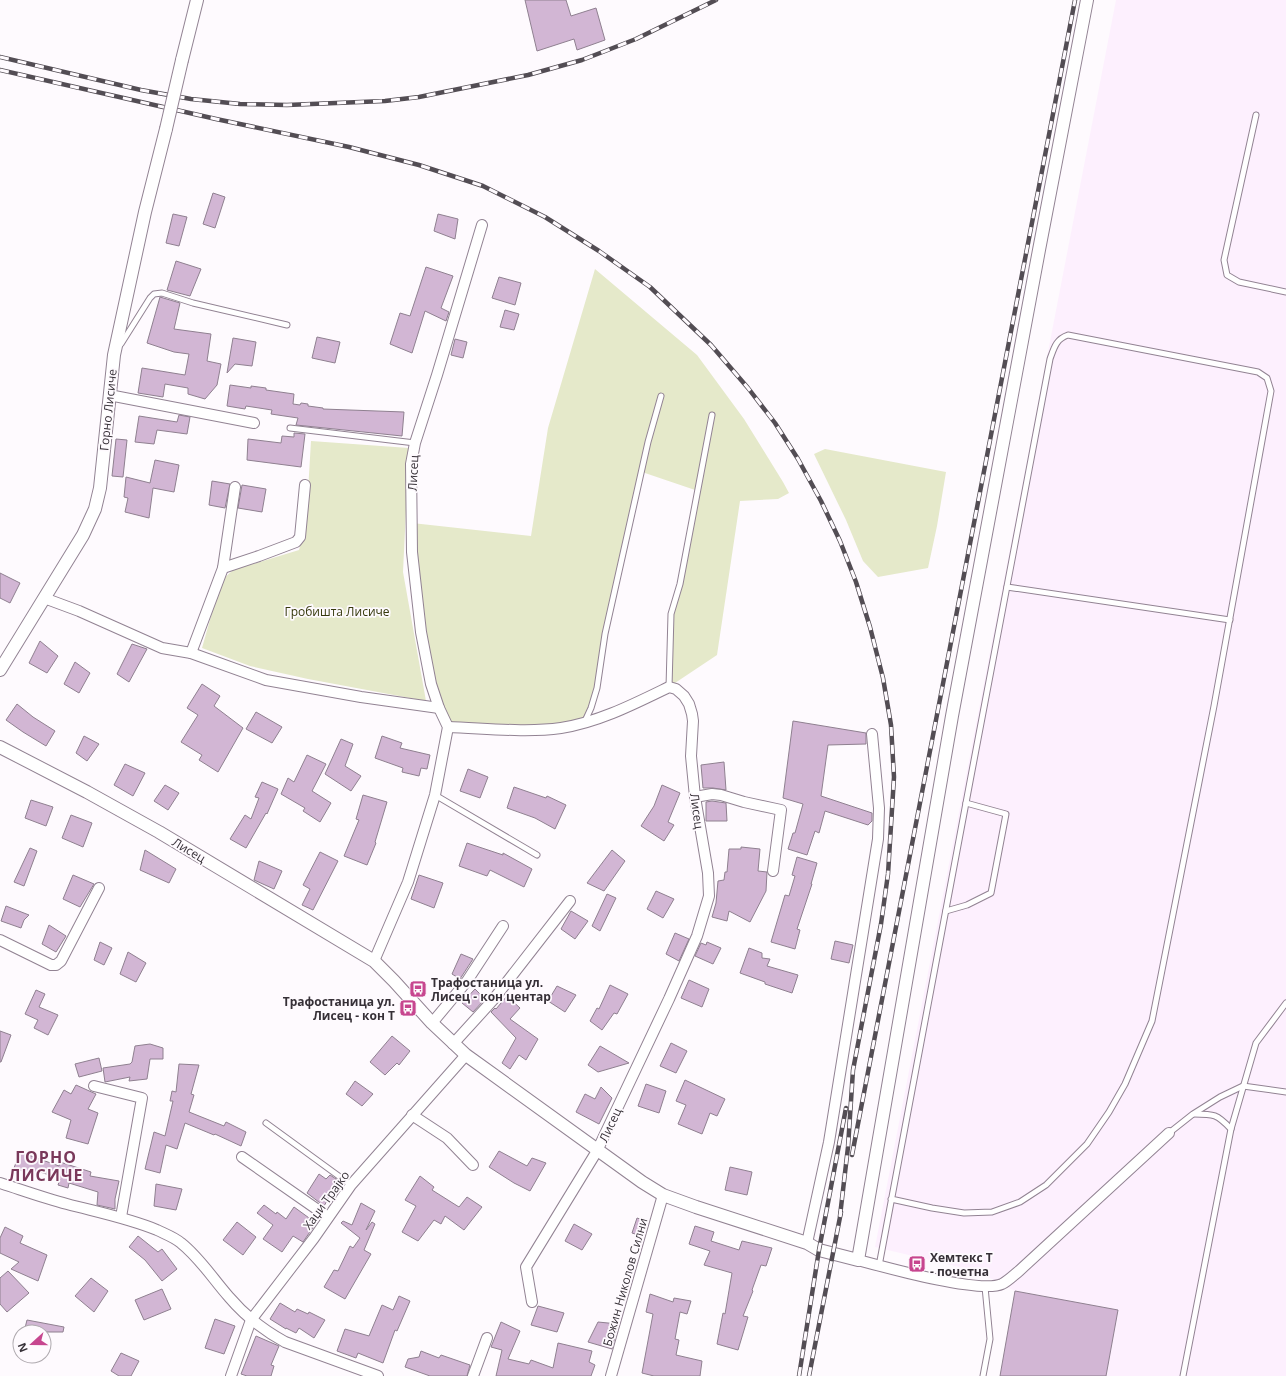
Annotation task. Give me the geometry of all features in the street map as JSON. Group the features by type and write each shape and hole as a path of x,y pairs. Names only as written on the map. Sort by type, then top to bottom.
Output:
{"street":[{"name":"Горно Лисиче","path":"0,670 83,535 95,509 100,488 114,355 145,212 197,0"},
{"path":"1087,0 952,716 858,1260 937,1279 985,1287 1002,1284 1019,1271 1169,1133"},
{"name":"Лисец","path":"448,727 439,708 432,684 421,632 412,552 411,464 415,443 482,225"},
{"path":"109,395 254,423"},
{"path":"223,568 296,542 300,537 305,485"},
{"path":"191,653 223,568 235,487"},
{"path":"44,598 79,611 156,646 191,653 266,680 362,698 439,708"},
{"path":"374,961 408,882 435,795 448,727 532,730 560,728 584,722 624,708 669,687"},
{"name":"Лисец","path":"532,1302 526,1267 597,1150 670,999 697,936 709,896 708,873 695,797 691,756 692,714 689,704 684,696 676,689 669,687"},
{"path":"807,1244 829,1142 878,839 879,808 872,734"},
{"name":"Лисец","path":"0,747 87,792 159,832 374,961 432,1023 466,1055 642,1182 663,1195 807,1244 819,1250 858,1260"},
{"path":"695,797 712,794 721,795 744,802 781,810 773,871"},
{"path":"0,940 51,965 56,965 61,961 99,888"},
{"path":"453,1044 493,1000 570,901"},
{"path":"432,1023 467,981 503,926"},
{"name":"Хаџи Трајко","path":"231,1376 251,1320 314,1238 351,1185 466,1055"},
{"path":"94,1086 142,1098 121,1217"},
{"path":"412,1115 447,1138 473,1165"},
{"path":"242,1157 328,1217"},
{"path":"0,1183 65,1204 121,1217 142,1224 180,1242 190,1251 229,1298 251,1320 285,1342 374,1375"},
{"name":"Божин Николов Силни","path":"611,1376 663,1195"},
{"path":"473,1376 487,1338"}],"lane":[{"path":"1256,115 1224,260 1227,275 1239,282 1286,292"},
{"path":"114,355 154,294 162,293 193,303 287,325"},
{"path":"879,1266 891,1199 1050,359 1055,344 1062,337 1068,335 1258,372 1267,378 1271,391 1214,706 1152,1021 1125,1084 1109,1112 1087,1144 1046,1185 1020,1202 992,1212 964,1213 891,1199"},
{"path":"584,722 591,708 597,688 604,634 648,442 661,396"},
{"path":"669,687 671,614 680,584 712,415"},
{"path":"290,428 415,443"},
{"path":"1007,587 1230,620"},
{"path":"435,795 537,855"},
{"path":"946,911 967,905 991,893 1002,836 1006,814 966,803"},
{"path":"1183,1376 1231,1129 1256,1043 1286,1004"},
{"path":"1169,1133 1193,1114 1220,1097 1243,1086 1286,1092"},
{"path":"1193,1114 1211,1114 1221,1118 1231,1129"},
{"path":"266,1123 351,1185"},
{"path":"984,1376 990,1339 989,1314 985,1287"}],"shaded area":[{"path":"1116,0 1286,0 1286,1376 1000,1376 1015,1291 976,1271 875,1247"}],"green space":[{"path":"595,269 697,355 744,419 789,493 778,499 740,501 717,655 669,687 671,614 698,491 642,472 615,593 599,677 584,722 574,725 448,727 421,632 412,523 531,536 548,428"},
{"name":"Гробишта Лисиче","path":"311,441 409,448 403,572 426,701 308,679 250,666 202,648 221,581 233,570 299,550 306,525"},
{"path":"825,449 946,472 928,568 878,577 863,561 846,520 814,454"}],"building":[{"path":"525,0 566,0 571,16 596,8 605,40 577,50 574,39 537,51"},
{"path":"213,193 225,197 215,228 203,224"},
{"path":"173,214 187,217 179,246 166,243"},
{"path":"438,214 458,219 455,239 434,231"},
{"path":"176,261 201,269 190,296 167,290"},
{"path":"426,267 453,276 441,308 449,312 446,321 425,311 412,353 390,344 400,313 410,316"},
{"path":"499,277 521,283 515,305 492,298"},
{"path":"160,297 180,303 174,329 211,334 207,361 221,364 217,385 205,399 188,394 188,388 165,384 163,397 138,393 142,368 185,375 189,354 174,352 147,343"},
{"path":"505,310 519,314 514,330 500,327"},
{"path":"317,337 340,342 335,363 312,358"},
{"path":"233,338 256,342 252,366 235,364 227,373"},
{"path":"455,339 467,342 463,358 451,355"},
{"path":"230,385 251,388 251,386 266,388 266,390 294,394 293,404 308,404 308,406 323,409 404,412 402,436 296,425 298,418 271,414 272,410 246,406 245,409 227,406"},
{"path":"179,415 190,417 187,434 157,430 154,444 135,442 139,416 177,422"},
{"path":"294,433 305,434 301,467 247,460 248,439 281,443 282,436 294,437"},
{"path":"116,439 127,440 123,477 112,476"},
{"path":"155,460 179,465 174,492 153,488 149,518 125,512 128,498 124,497 126,477 150,483"},
{"path":"212,481 230,484 225,508 209,505"},
{"path":"242,485 266,489 262,512 238,508"},
{"path":"0,573 20,583 10,603 0,598"},
{"path":"40,641 58,656 47,673 29,663"},
{"path":"132,644 147,649 129,682 117,674"},
{"path":"75,662 90,673 79,693 64,684"},
{"path":"202,684 220,696 214,706 243,728 218,772 199,760 202,755 181,742 198,715 187,708"},
{"path":"17,704 33,717 55,731 46,746 6,720"},
{"path":"256,712 282,727 272,743 246,729"},
{"path":"793,721 866,733 866,744 828,745 821,796 872,813 872,821 868,825 825,811 819,833 815,831 807,855 788,849 793,833 795,833 803,804 783,798"},
{"path":"84,736 99,744 87,761 76,753"},
{"path":"382,736 402,743 400,748 430,755 427,769 421,768 419,776 402,772 403,768 375,758"},
{"path":"341,739 353,744 345,766 361,776 351,791 325,774"},
{"path":"307,755 326,764 312,791 331,803 320,822 303,811 305,808 281,794 288,778 294,782"},
{"path":"724,762 726,790 703,788 701,765"},
{"path":"125,764 145,773 133,796 114,785"},
{"path":"468,769 488,777 480,798 460,791"},
{"path":"262,782 278,789 267,814 266,813 246,848 230,839 245,815 251,819 259,798 255,797"},
{"path":"165,785 179,793 168,810 154,801"},
{"path":"662,785 680,793 668,822 674,825 664,841 641,826 654,806"},
{"path":"514,787 546,798 547,796 566,805 555,829 535,818 507,808"},
{"path":"363,795 387,802 375,842 376,843 367,865 344,856 359,820 356,819"},
{"path":"31,800 53,807 46,826 25,818"},
{"path":"712,801 726,803 727,821 706,821 706,802"},
{"path":"71,815 92,823 83,847 62,838"},
{"path":"467,843 503,855 503,853 532,869 524,887 490,870 487,876 459,866"},
{"path":"741,847 760,849 758,871 767,872 766,891 750,922 729,911 727,921 712,917 716,903 718,881 724,880 725,872 727,872 729,849 741,849"},
{"path":"30,848 37,851 24,886 14,882"},
{"path":"145,850 176,869 169,883 140,870"},
{"path":"612,850 625,861 604,891 587,883"},
{"path":"320,852 338,861 313,910 302,905 310,889 303,885"},
{"path":"797,857 817,863 812,884 797,929 800,930 795,949 771,942 785,895 789,896 795,876 792,875"},
{"path":"259,861 282,871 274,889 254,880"},
{"path":"73,875 94,884 80,907 63,899"},
{"path":"419,875 443,883 434,908 411,899"},
{"path":"656,891 674,899 663,918 647,909"},
{"path":"607,894 616,898 600,931 592,926"},
{"path":"6,906 29,915 24,920 21,928 1,921"},
{"path":"571,911 588,921 575,939 561,929"},
{"path":"49,925 66,936 56,952 42,944"},
{"path":"675,933 689,939 679,961 666,954"},
{"path":"835,941 853,945 849,963 831,959"},
{"path":"100,942 112,948 104,965 94,960"},
{"path":"707,942 721,948 713,964 695,956 701,943 706,945"},
{"path":"749,948 762,953 762,958 770,959 767,966 798,975 792,993 765,984 765,982 740,973"},
{"path":"128,952 146,963 136,982 120,974"},
{"path":"461,954 473,959 460,979 452,974"},
{"path":"689,980 709,989 702,1007 681,998"},
{"path":"610,985 628,994 617,1014 614,1013 602,1030 590,1021 597,1008 599,1009"},
{"path":"557,986 576,995 565,1012 548,1001"},
{"path":"475,989 485,999 473,1012 462,1003"},
{"path":"36,990 45,994 39,1007 58,1015 48,1035 34,1028 38,1020 25,1014"},
{"path":"507,996 520,1008 510,1019 538,1039 526,1060 519,1055 510,1069 502,1063 516,1038 491,1012 495,1008 496,1009"},
{"path":"0,1031 11,1035 1,1062 0,1062"},
{"path":"392,1036 410,1051 399,1065 397,1063 385,1075 370,1062"},
{"path":"671,1043 687,1051 676,1073 660,1066"},
{"path":"150,1044 163,1048 163,1059 150,1059 147,1079 129,1081 130,1077 105,1082 103,1068 130,1064 132,1062 135,1046"},
{"path":"600,1046 629,1063 598,1072 588,1065"},
{"path":"99,1058 102,1071 79,1077 75,1064"},
{"path":"179,1064 199,1065 191,1094 194,1095 189,1112 224,1126 226,1122 246,1132 241,1146 215,1134 214,1135 185,1123 177,1149 166,1145 160,1173 145,1169 154,1132 165,1136 173,1101 170,1101 172,1091 176,1092"},
{"path":"685,1080 725,1099 717,1116 710,1113 702,1134 678,1124 686,1105 676,1101"},
{"path":"355,1081 373,1094 362,1106 346,1094"},
{"path":"646,1084 666,1091 659,1113 638,1106"},
{"path":"76,1085 96,1094 88,1109 98,1113 88,1144 66,1138 71,1120 52,1112 64,1090 71,1094"},
{"path":"601,1087 612,1098 599,1124 576,1112 585,1094 595,1099"},
{"path":"499,1151 527,1166 532,1158 546,1163 530,1191 489,1167"},
{"path":"20,1152 59,1166 60,1162 91,1172 90,1176 119,1181 115,1199 115,1209 97,1205 98,1192 69,1183 68,1188 58,1185 60,1179 38,1171 37,1176 14,1168"},
{"path":"730,1167 752,1172 747,1195 725,1190"},
{"path":"319,1174 326,1179 330,1175 339,1181 324,1206 307,1193"},
{"path":"420,1176 434,1187 432,1190 459,1207 467,1197 482,1207 464,1230 445,1216 441,1224 434,1220 418,1241 402,1232 416,1206 405,1200"},
{"path":"156,1184 182,1189 176,1210 154,1206"},
{"path":"361,1203 375,1211 366,1230 372,1222 375,1224 364,1250 371,1254 345,1299 324,1287 334,1270 338,1271 350,1246 353,1248 360,1238 341,1223 343,1221 352,1225"},
{"path":"264,1205 286,1219 294,1207 316,1223 303,1242 293,1236 282,1252 263,1239 273,1225 257,1213"},
{"path":"637,1218 646,1221 641,1236 632,1233"},
{"path":"237,1222 256,1237 243,1255 223,1240"},
{"path":"574,1224 592,1234 582,1250 565,1241"},
{"path":"695,1226 714,1232 711,1241 739,1250 742,1241 772,1248 766,1266 761,1265 743,1316 748,1317 738,1350 717,1344 723,1313 725,1314 732,1273 704,1265 710,1251 689,1244"},
{"path":"5,1227 23,1236 20,1243 47,1255 38,1281 11,1269 19,1262 0,1253 0,1238"},
{"path":"138,1236 158,1252 162,1249 177,1269 162,1281 145,1260 129,1247"},
{"path":"8,1271 29,1293 7,1312 0,1304 0,1278"},
{"path":"91,1278 108,1291 94,1312 75,1296"},
{"path":"162,1289 171,1309 144,1320 135,1300"},
{"path":"1015,1291 1118,1310 1106,1376 1000,1376"},
{"path":"650,1294 673,1302 674,1298 691,1301 687,1314 680,1312 675,1339 679,1340 676,1355 702,1361 700,1376 654,1376 642,1373 653,1314 646,1312"},
{"path":"399,1296 410,1301 397,1331 395,1330 383,1363 358,1353 356,1358 337,1351 345,1329 369,1336 382,1305 393,1310"},
{"path":"280,1303 295,1312 297,1309 308,1314 309,1312 325,1320 314,1338 299,1328 296,1333 286,1329 270,1319"},
{"path":"538,1306 564,1313 557,1332 531,1325"},
{"path":"215,1319 235,1326 224,1354 205,1348"},
{"path":"27,1320 48,1324 26,1324"},
{"path":"501,1322 520,1331 508,1359 529,1364 531,1360 553,1368 558,1343 592,1351 589,1362 595,1365 591,1376 496,1376 502,1350 491,1347"},
{"path":"598,1322 618,1324 612,1349 588,1342"},
{"path":"52,1325 64,1327 63,1332 52,1332"},
{"path":"256,1336 279,1346 271,1365 274,1366 271,1376 247,1376 241,1374"},
{"path":"421,1351 439,1358 441,1355 470,1365 467,1376 430,1376 405,1367 408,1359 419,1357"},
{"path":"121,1353 139,1361 131,1376 119,1376 111,1371"}],"railway":[{"path":"0,57 141,90 191,99 240,104 287,105 385,101 419,97 528,75 582,60 636,39 716,0"},
{"path":"852,1155 1075,0"},
{"path":"0,70 216,119 349,147 419,165 483,186 545,217 599,251 650,287 711,345 748,388 775,423 798,459 821,501 840,541 856,582 870,627 883,678 891,725 894,777 888,874 881,924 853,1070 848,1147 840,1216"},
{"path":"799,1376 819,1250 846,1108"},
{"path":"809,1376 841,1212"}],"place":[{"name":"Трафостаница ул. Лисец - кон центар","path":"418,989"},
{"name":"Трафостаница ул. Лисец - кон Т","path":"408,1008"},
{"name":"Хемтекс Т - почетна","path":"917,1264"}],"district":[{"name":"ГОРНО ЛИСИЧЕ","path":"46,1166"}]}
